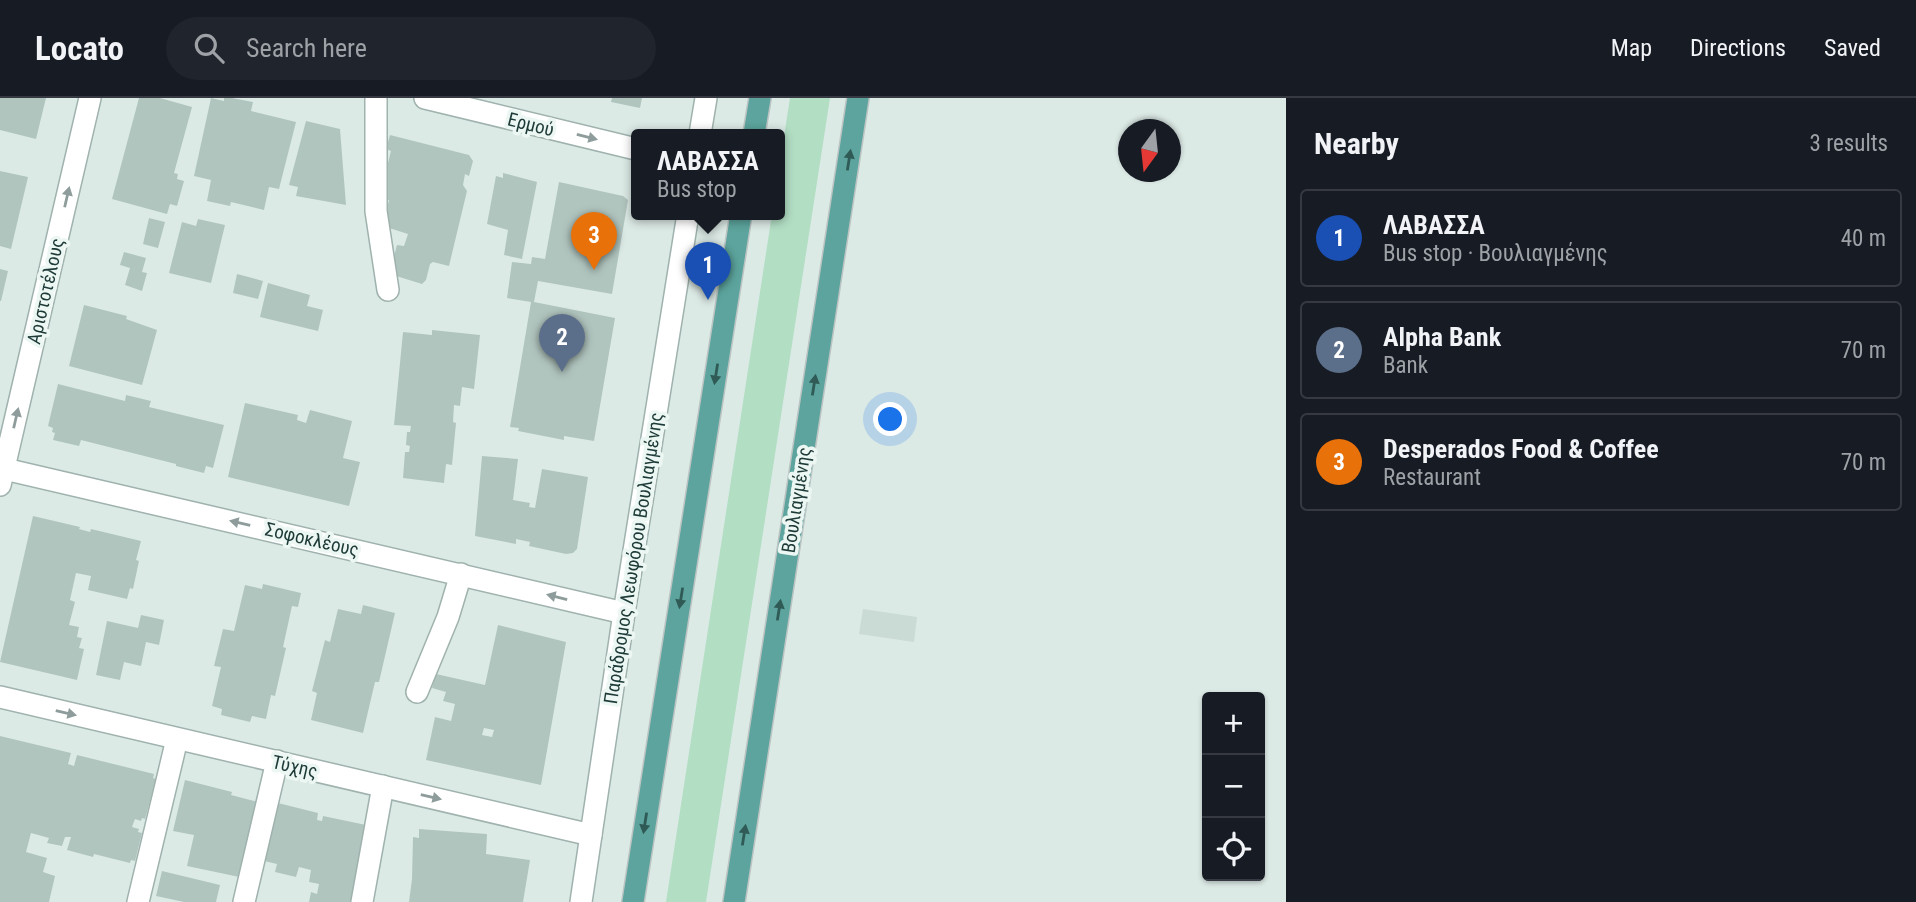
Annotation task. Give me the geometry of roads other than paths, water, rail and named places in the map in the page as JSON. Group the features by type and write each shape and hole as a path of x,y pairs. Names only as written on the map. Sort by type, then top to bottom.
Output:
{"main road":[{"path":"743,98 753,129"},
{"path":"755,129 760,98"},
{"name":"Βουλιαγμένης","path":"734,902 858,98"},
{"path":"633,902 740,220"}],"street":[{"name":"Αριστοτέλους","path":"1,474 90,98"},
{"path":"376,98 376,211 388,290"},
{"name":"Ερμού","path":"425,98 631,148"},
{"path":"701,129 706,98"},
{"name":"Παράδρομος Λεωφόρου Βουλιαγμένης","path":"581,902 687,220"},
{"name":"Σοφοκλέους","path":"1,474 461,574 624,613"},
{"path":"417,692 461,574"},
{"name":"Τύχης","path":"0,697 591,835"},
{"path":"138,902 177,739"},
{"path":"244,902 276,761"},
{"path":"362,902 383,786"}],"place":[{"name":"Desperados Food & Coffee","path":"594,270"},
{"name":"ΛΑΒΑΣΣΑ","path":"708,300"},
{"name":"Alpha Bank","path":"562,372"}]}
